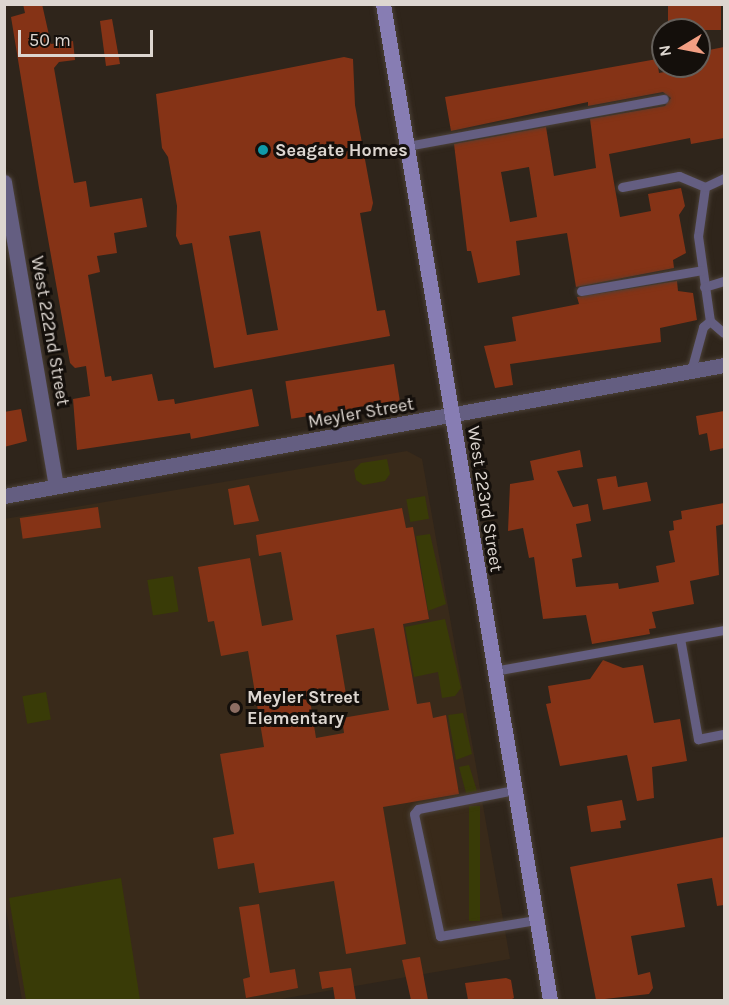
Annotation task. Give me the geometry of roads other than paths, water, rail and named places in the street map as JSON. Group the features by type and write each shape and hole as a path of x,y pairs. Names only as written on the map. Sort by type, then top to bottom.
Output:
{"main road":[{"name":"West 223rd Street","path":"383,4 550,1000"}],"street":[{"name":"West 222nd Street","path":"4,182 56,486"},
{"name":"Meyler Street","path":"4,496 451,417 724,365"}],"lane":[{"path":"407,146 664,99"},
{"path":"622,187 679,176 705,187 724,178"},
{"path":"705,187 698,236 704,287 710,321 724,333"},
{"path":"581,291 702,270"},
{"path":"704,287 724,281"},
{"path":"692,371 697,340 710,321"},
{"path":"494,671 724,630"},
{"path":"680,638 698,739 724,734"},
{"path":"514,790 418,809 414,814 440,936 536,920"}],"place":[{"name":"Seagate Homes","path":"263,150"},
{"name":"Meyler Street Elementary","path":"235,708"}]}
